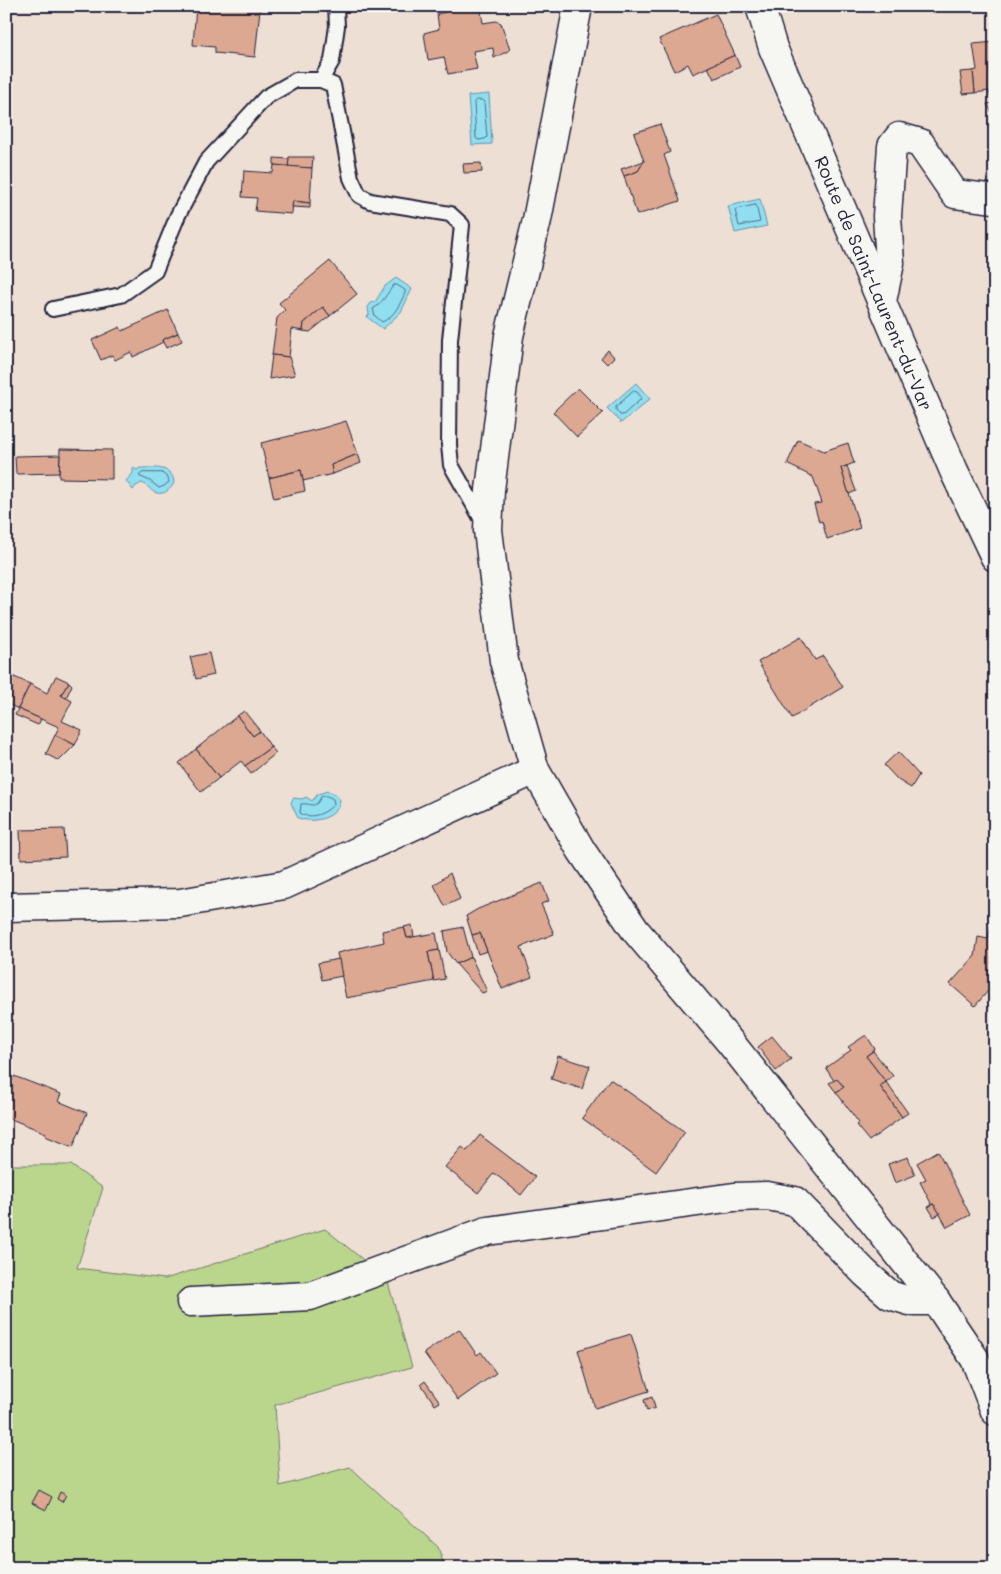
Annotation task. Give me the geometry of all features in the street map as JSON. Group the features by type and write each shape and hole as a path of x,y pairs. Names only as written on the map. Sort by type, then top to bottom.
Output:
{"street":[{"path":"578,6 537,220 509,336 490,490 488,530 504,661 535,770 581,850 635,930 730,1042 936,1301 985,1358 995,1411"},
{"name":"Route de Saint-Laurent-du-Var","path":"760,6 773,48 954,471 995,557"},
{"path":"882,300 890,263 887,216 892,146 899,137 920,142 955,194 995,199"},
{"path":"6,907 180,903 284,885 535,770"},
{"path":"191,1302 310,1296 487,1231 734,1197 767,1196 796,1201 865,1273 890,1295 908,1301 936,1301"}],"lane":[{"path":"321,80 332,61 338,26 336,6"},
{"path":"53,309 121,295 155,271 178,215 206,162 266,97 296,80 321,80 333,86 351,178 359,195 370,201 450,214 462,225 450,340 449,445 451,465 488,530"}],"green space":[{"path":"6,1165 71,1165 103,1188 77,1268 165,1279 325,1229 387,1279 412,1367 275,1405 280,1486 350,1467 438,1547 445,1568 6,1568"}],"water":[{"path":"489,94 492,144 472,145 468,96"},
{"path":"760,199 767,226 735,233 728,206"},
{"path":"396,278 412,289 401,312 383,329 367,317 369,315 368,307 371,303 375,302 385,286"},
{"path":"636,383 650,399 621,423 607,408"},
{"path":"133,468 137,470 140,468 151,468 166,470 173,477 174,483 162,493 151,490 142,483 133,490 126,481 133,473"},
{"path":"327,791 337,796 340,800 339,806 335,811 318,820 298,818 291,803 293,798 302,799 306,797 312,801 318,794"}],"building":[{"path":"196,6 249,6 248,8 260,9 255,57 215,53 215,47 193,45"},
{"path":"445,6 480,6 483,23 496,21 501,23 510,50 494,58 493,48 473,51 477,69 448,74 444,57 428,60 424,33 439,29 437,14 446,12"},
{"path":"853,6 865,6 864,11"},
{"path":"716,14 735,55 693,74 688,64 674,71 659,39"},
{"path":"995,42 995,118 987,104 992,103 989,91 975,93 973,71 977,70 973,44"},
{"path":"735,55 740,67 714,79 708,67"},
{"path":"973,71 975,93 963,94 960,72"},
{"path":"660,124 670,152 664,155 680,201 637,215 624,176 638,171 644,161 634,133"},
{"path":"289,157 313,157 312,168 288,167"},
{"path":"274,158 289,159 288,167 274,165"},
{"path":"644,161 638,171 624,176 621,169"},
{"path":"481,163 482,172 464,173 463,164"},
{"path":"274,165 312,168 310,203 293,201 292,214 255,211 257,198 242,197 244,171 273,173"},
{"path":"293,201 310,203 310,208 292,207"},
{"path":"330,261 357,294 330,316 323,307 304,323 303,331 292,329 289,357 272,355 277,318 285,310 279,303"},
{"path":"323,307 330,316 310,332 303,331 304,323"},
{"path":"168,310 178,333 133,357 131,352 115,360 112,355 101,360 92,340 120,327 122,331"},
{"path":"178,333 182,341 166,348 162,340"},
{"path":"608,350 614,357 607,364 601,358"},
{"path":"272,355 289,357 295,375 269,379"},
{"path":"578,388 603,413 577,437 553,412"},
{"path":"346,421 358,454 331,465 333,474 303,481 301,470 269,478 261,443"},
{"path":"798,440 824,451 848,443 854,463 841,468 860,528 827,539 822,521 819,522 814,504 822,503 813,477 787,464"},
{"path":"60,449 112,450 112,479 59,478"},
{"path":"358,454 361,463 333,474 331,465"},
{"path":"60,455 59,473 16,474 15,456"},
{"path":"847,466 856,491 849,494 841,468"},
{"path":"301,470 305,491 274,498 269,478"},
{"path":"801,637 815,660 823,656 843,687 792,718 758,662"},
{"path":"209,653 214,675 196,679 190,657"},
{"path":"12,676 30,684 18,709 6,703 6,691"},
{"path":"56,676 69,682 61,695 72,701 62,721 82,730 75,745 55,735 59,727 18,709 30,684 47,693"},
{"path":"69,682 72,685 66,698 61,695"},
{"path":"18,709 41,719 38,725 15,715"},
{"path":"244,711 260,731 253,736 237,716"},
{"path":"237,716 253,736 260,731 271,747 245,766 241,761 219,778 196,749"},
{"path":"55,735 75,745 59,761 46,754"},
{"path":"271,747 276,753 251,774 245,766"},
{"path":"196,749 219,778 201,792 179,763"},
{"path":"898,752 919,775 911,788 898,780 884,765"},
{"path":"64,829 66,857 21,859 20,830"},
{"path":"450,873 460,899 445,906 434,885"},
{"path":"542,883 549,901 541,904 554,934 521,947 532,977 502,989 480,933 472,935 466,916 478,909"},
{"path":"995,904 995,974 988,979 994,984 975,1006 950,984 975,956 978,937 988,939"},
{"path":"412,925 414,937 407,938 404,927"},
{"path":"404,927 407,938 436,933 439,950 428,952 434,981 346,998 337,953 384,942 382,931"},
{"path":"463,927 471,957 456,964 447,952 444,931"},
{"path":"480,933 487,951 478,954 472,935"},
{"path":"439,950 445,979 434,981 428,952"},
{"path":"471,957 487,991 482,993 456,964"},
{"path":"339,959 342,976 322,980 318,963"},
{"path":"866,1035 875,1049 866,1056 886,1082 880,1086 902,1117 869,1141 856,1125 859,1123 836,1092 844,1087 837,1079 834,1081 826,1068 851,1050 848,1047"},
{"path":"772,1036 791,1059 776,1071 758,1047"},
{"path":"873,1051 893,1076 886,1082 866,1056"},
{"path":"558,1056 590,1066 582,1089 551,1079"},
{"path":"14,1076 61,1094 58,1101 87,1113 73,1147 45,1136 46,1133 6,1117 6,1096"},
{"path":"610,1079 685,1132 656,1172 582,1118"},
{"path":"837,1079 844,1087 836,1092 829,1083"},
{"path":"886,1082 908,1113 902,1117 880,1086"},
{"path":"480,1135 535,1177 521,1195 494,1173 478,1193 445,1167 462,1147 467,1151"},
{"path":"938,1151 970,1215 947,1227 934,1204 932,1205 920,1182 926,1179 917,1163"},
{"path":"908,1157 915,1175 895,1183 888,1164"},
{"path":"934,1204 940,1214 934,1217 928,1207"},
{"path":"459,1329 477,1355 481,1352 496,1373 458,1400 424,1353"},
{"path":"631,1334 649,1391 595,1408 578,1350"},
{"path":"425,1381 440,1402 435,1405 421,1384"},
{"path":"652,1397 655,1408 647,1411 644,1400"},
{"path":"39,1490 52,1497 46,1510 32,1503"},
{"path":"60,1492 66,1495 62,1502 57,1499"}]}
